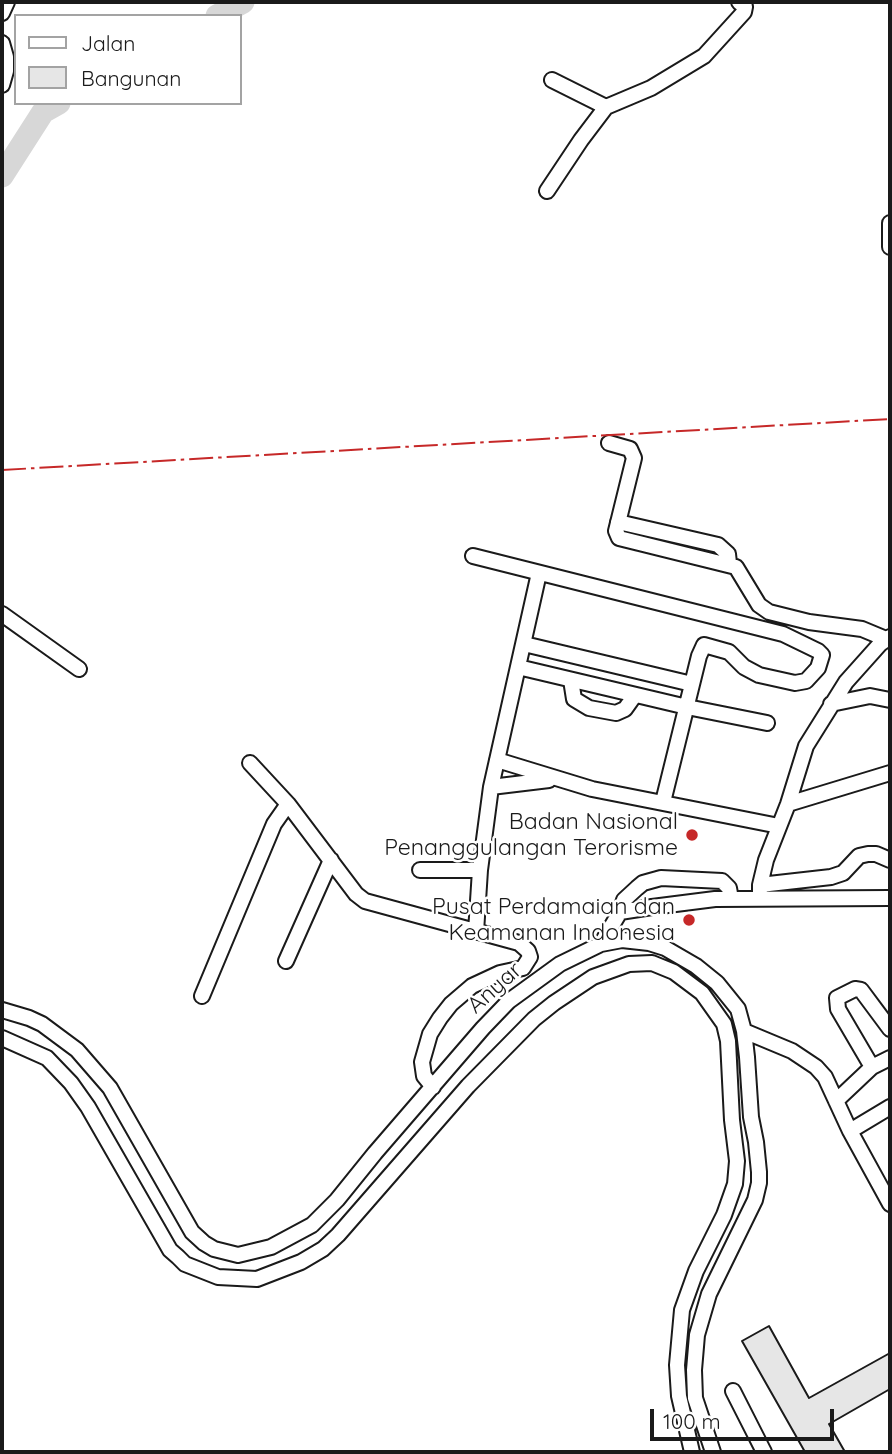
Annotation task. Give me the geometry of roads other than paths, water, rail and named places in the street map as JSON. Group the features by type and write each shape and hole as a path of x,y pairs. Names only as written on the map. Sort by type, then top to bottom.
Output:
{"street":[{"path":"2,13 7,2"},
{"path":"547,191 580,140 606,107 651,88 704,56 744,12 745,7 739,2"},
{"path":"2,43 6,71 2,85"},
{"path":"552,79 606,107"},
{"path":"890,223 890,247"},
{"path":"609,443 630,449 634,458 616,531 619,538 729,563 736,567 759,605 769,612 809,622 862,629 888,638 846,682 806,746 788,804 766,860 760,891"},
{"path":"618,522 721,547 727,554 729,563"},
{"path":"680,552 684,537"},
{"path":"473,556 783,634 822,655 818,668 806,681 795,683 759,675 744,667 729,652 704,645 663,802"},
{"path":"476,932 480,870 491,787 539,573"},
{"path":"2,614 79,669"},
{"path":"524,644 692,684"},
{"path":"518,667 766,723"},
{"path":"571,680 574,699 589,708 616,713 625,709 635,695"},
{"path":"831,704 870,696 890,700"},
{"path":"497,760 592,789 779,826"},
{"path":"250,763 288,804 356,894 372,905 519,943 528,951 530,957 523,968 500,973 471,986 445,1011 430,1034 422,1062 424,1076 433,1087"},
{"path":"788,804 890,773"},
{"path":"491,787 554,779"},
{"path":"202,996 274,824 288,804"},
{"path":"620,912 696,900 731,899 831,877 843,873 859,856 868,854 890,860"},
{"path":"286,961 331,860"},
{"path":"420,870 480,870"},
{"path":"601,944 624,900 643,883 661,878 722,881 729,888 731,899"},
{"path":"760,891 890,898"},
{"name":"Anyar","path":"2,1010 29,1017 77,1050 110,1088 192,1232 204,1243 225,1253 238,1255 258,1251 295,1236 312,1225 337,1200 483,1028 509,1001 561,964 601,944 635,941 665,948 707,974 738,1009 744,1031 759,1183 745,1222 709,1294 697,1335 695,1398 712,1452"},
{"path":"2,1038 47,1058 71,1083 95,1118 170,1250 185,1264 218,1277 234,1280 257,1279 284,1271 323,1249 338,1235 468,1086 534,1019 593,976 611,968 640,962 674,972 702,993 721,1016 728,1041 737,1174 724,1215 696,1272 682,1310 677,1365 679,1396 692,1452"},
{"path":"873,1068 838,1009 837,998 855,989 861,990 890,1029"},
{"path":"721,1016 738,1009"},
{"path":"744,1031 792,1051 816,1067 825,1077 849,1131 890,1204"},
{"path":"836,1101 873,1068 890,1058"},
{"path":"449,1069 468,1086"},
{"path":"849,1131 890,1107"},
{"path":"724,1215 745,1222"},
{"path":"733,1391 764,1452"}],"waterway":[{"path":"221,14 243,2"},
{"path":"2,176 43,112 55,105"}],"place":[{"name":"Badan Nasional Penanggulangan Terorisme","path":"692,835"},
{"name":"Pusat Perdamaian dan Keamanan Indonesia","path":"689,920"}]}
